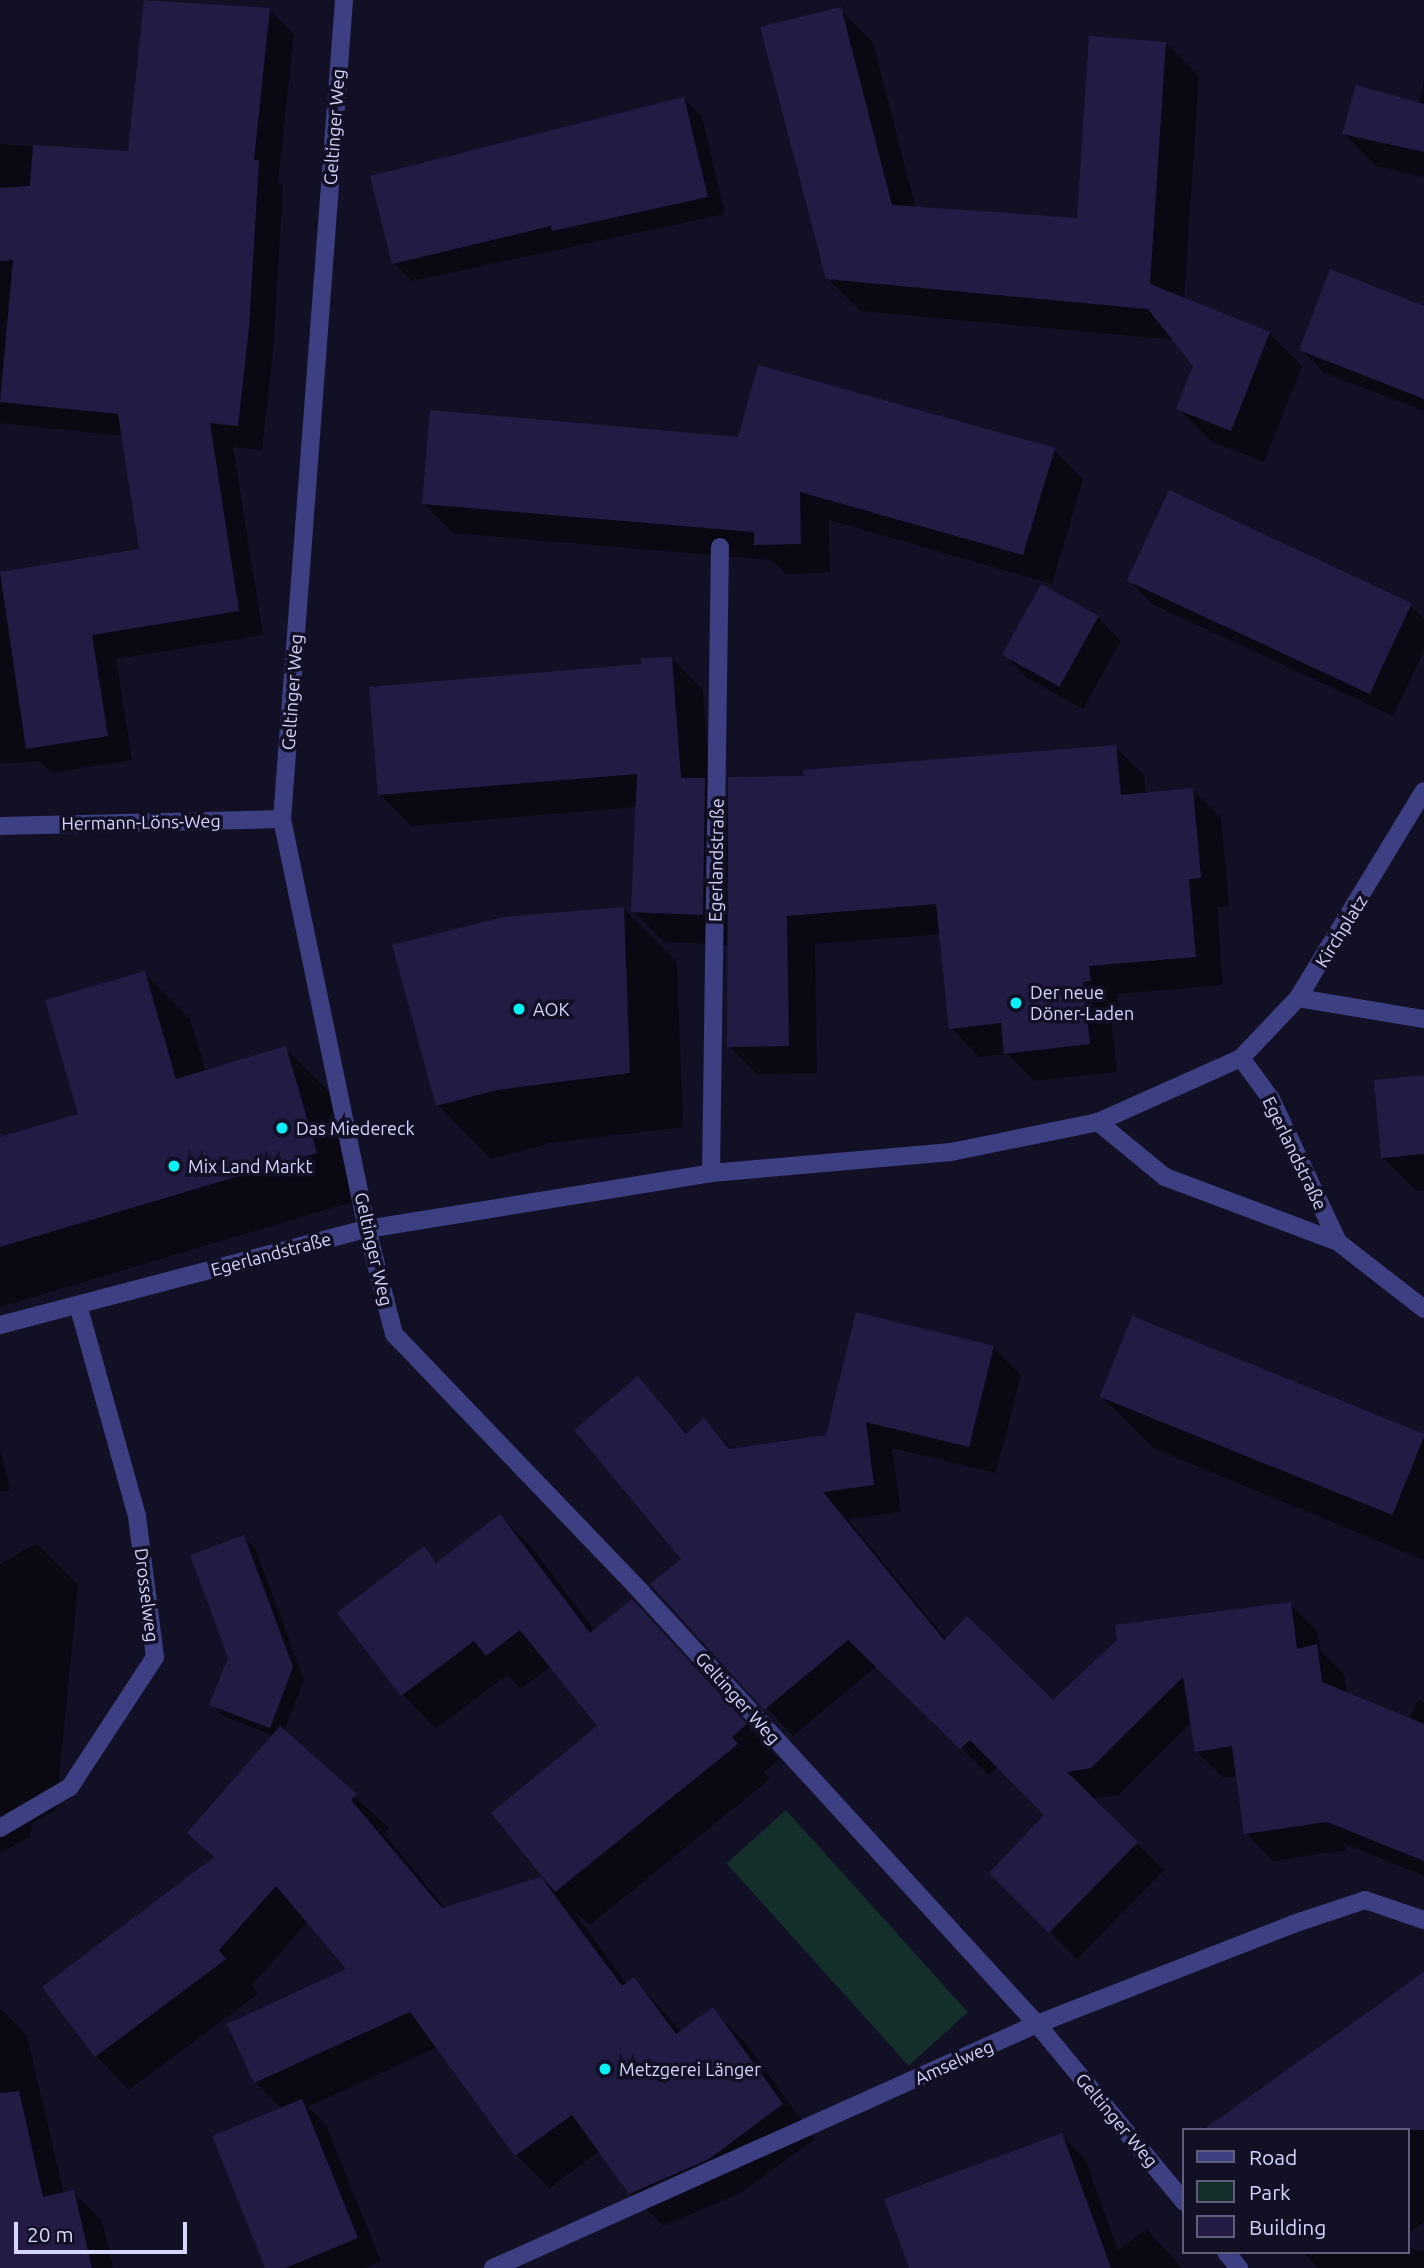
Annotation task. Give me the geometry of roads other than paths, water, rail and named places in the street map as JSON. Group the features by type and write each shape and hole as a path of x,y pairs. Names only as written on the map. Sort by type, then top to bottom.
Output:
{"street":[{"name":"Geltinger Weg","path":"344,0 282,819 367,1229 394,1334 642,1592 1037,2024 1182,2200"},
{"name":"Egerlandstraße","path":"711,1173 720,547"},
{"name":"Kirchplatz","path":"1241,1058 1298,998 1424,792"},
{"name":"Hermann-Löns-Weg","path":"0,826 282,819"},
{"path":"1298,998 1424,1019"},
{"name":"Egerlandstraße","path":"0,1325 367,1229 711,1173 951,1152 1098,1122 1241,1058 1271,1099 1338,1242"},
{"name":"Egerlandstraße","path":"1098,1122 1166,1178 1338,1242 1424,1309"},
{"name":"Drosselweg","path":"0,1828 70,1787 155,1657 136,1516 78,1305"},
{"name":"Amselweg","path":"493,2268 1037,2024 1365,1900 1424,1920"},
{"path":"1228,2254 1239,2268"}],"place":[{"name":"Der neue Döner-Laden","path":"1016,1003"},
{"name":"AOK","path":"519,1009"},
{"name":"Das Miedereck","path":"282,1128"},
{"name":"Mix Land Markt","path":"174,1166"},
{"name":"Metzgerei Länger","path":"605,2069"}]}
